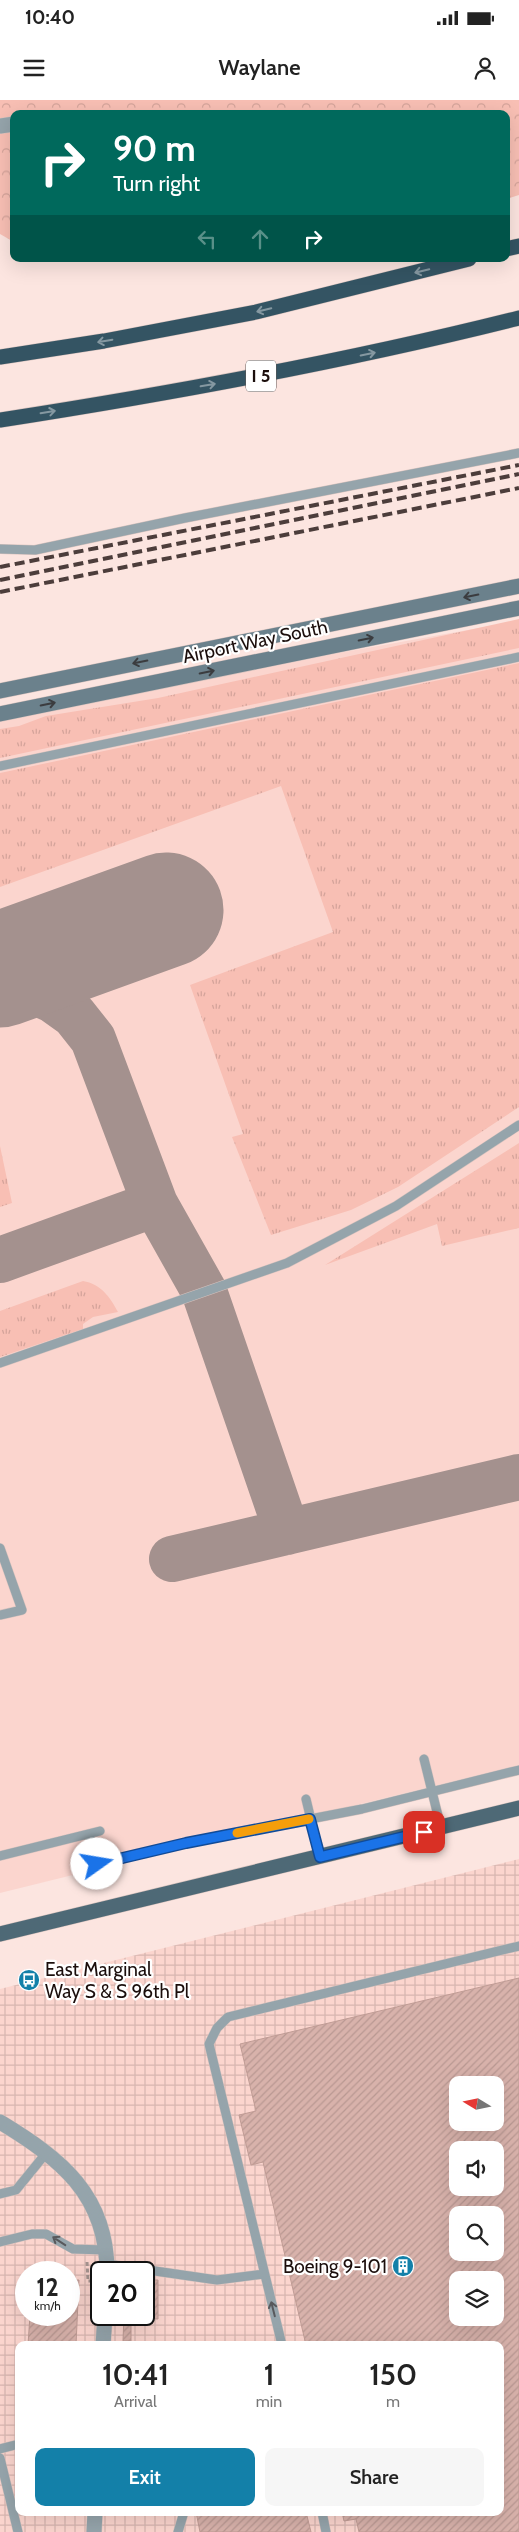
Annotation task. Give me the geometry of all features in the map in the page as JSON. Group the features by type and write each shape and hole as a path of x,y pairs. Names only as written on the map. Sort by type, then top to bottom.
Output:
{"highway":[{"path":"0,356 104,341 256,312 457,262"},
{"name":"I 5","path":"0,420 277,373 425,342 519,318"}],"main road":[{"name":"Airport Way South","path":"0,690 519,586"},
{"name":"Airport Way South","path":"0,714 519,608"},
{"path":"0,1934 519,1808"}],"street":[{"path":"0,2122 47,2152 76,2181 93,2207 106,2261"},
{"path":"103,2341 104,2326"},
{"path":"94,2532 95,2516"}],"lane":[{"path":"0,549 35,550 195,516 519,453"},
{"path":"0,766 519,657"},
{"path":"0,1363 287,1263 396,1206 519,1125"},
{"path":"0,1548 3,1566 22,1610 0,1615"},
{"path":"424,1758 441,1828"},
{"path":"89,1834 97,1864 186,1843 310,1819 432,1792 519,1770"},
{"path":"306,1799 320,1857"},
{"path":"0,1856 100,1831"},
{"path":"281,2341 209,2044 217,2028 228,2018 519,1946"},
{"path":"0,2194 16,2190 47,2152"},
{"path":"0,2242 32,2234 46,2234 73,2249 103,2261"},
{"path":"155,2270 217,2280 264,2274"},
{"path":"0,2449 15,2445"},
{"path":"0,2458 18,2532"},
{"path":"178,2532 183,2516"},
{"path":"323,2516 326,2532"}],"path":[{"path":"85,2254 88,2281 90,2281"}],"shaded area":[{"path":"519,621 519,1765 0,1893 0,720 333,654"},
{"path":"519,1859 519,2532 0,2532 0,1989"}],"green space":[{"path":"0,100 519,100 519,195 510,198 510,110 10,110 10,240 0,234"},
{"path":"519,619 519,648 0,758 0,729 19,726 46,716 158,698"},
{"path":"519,663 519,1107 398,1187 351,1210 271,1235 232,1137 243,1134 190,985 333,932 281,786 0,887 0,773"},
{"path":"519,1143 519,1228 442,1246 437,1224 325,1265"},
{"path":"0,1146 12,1203 0,1207"},
{"path":"83,1281 100,1288 112,1301 118,1312 93,1317 83,1324 83,1329 0,1357 0,1311"}],"building":[{"name":"Boeing 9-101","path":"519,1978 519,2532 359,2532 356,2519 344,2521 343,2516 504,2516 504,2341 305,2341 263,2162 251,2165 239,2115 256,2111 240,2044"},
{"path":"155,2280 158,2280 158,2319 155,2319"},
{"path":"29,2326 77,2326 76,2341 28,2341"},
{"path":"124,2326 131,2326 131,2341 123,2341"},
{"path":"197,2516 307,2516 311,2532 200,2532"}],"taxiway":[{"path":"0,983 26,988 53,1000 74,1015 93,1039 155,1204 204,1291 287,1532"},
{"path":"0,1260 155,1204"},
{"path":"172,1559 519,1477"}],"runway":[{"path":"0,970 166,910"}],"railway":[{"path":"0,567 519,465"},
{"path":"0,580 519,474"},
{"path":"0,592 519,488"}],"slow traffic":[{"path":"237,1833 309,1819"}],"place":[{"name":"East Marginal Way S & S 96th Pl","path":"29,1980"},
{"name":"Boeing 9-101","path":"403,2266"}],"route":[{"path":"97,1864 186,1843 310,1819 320,1857 424,1832"}]}
